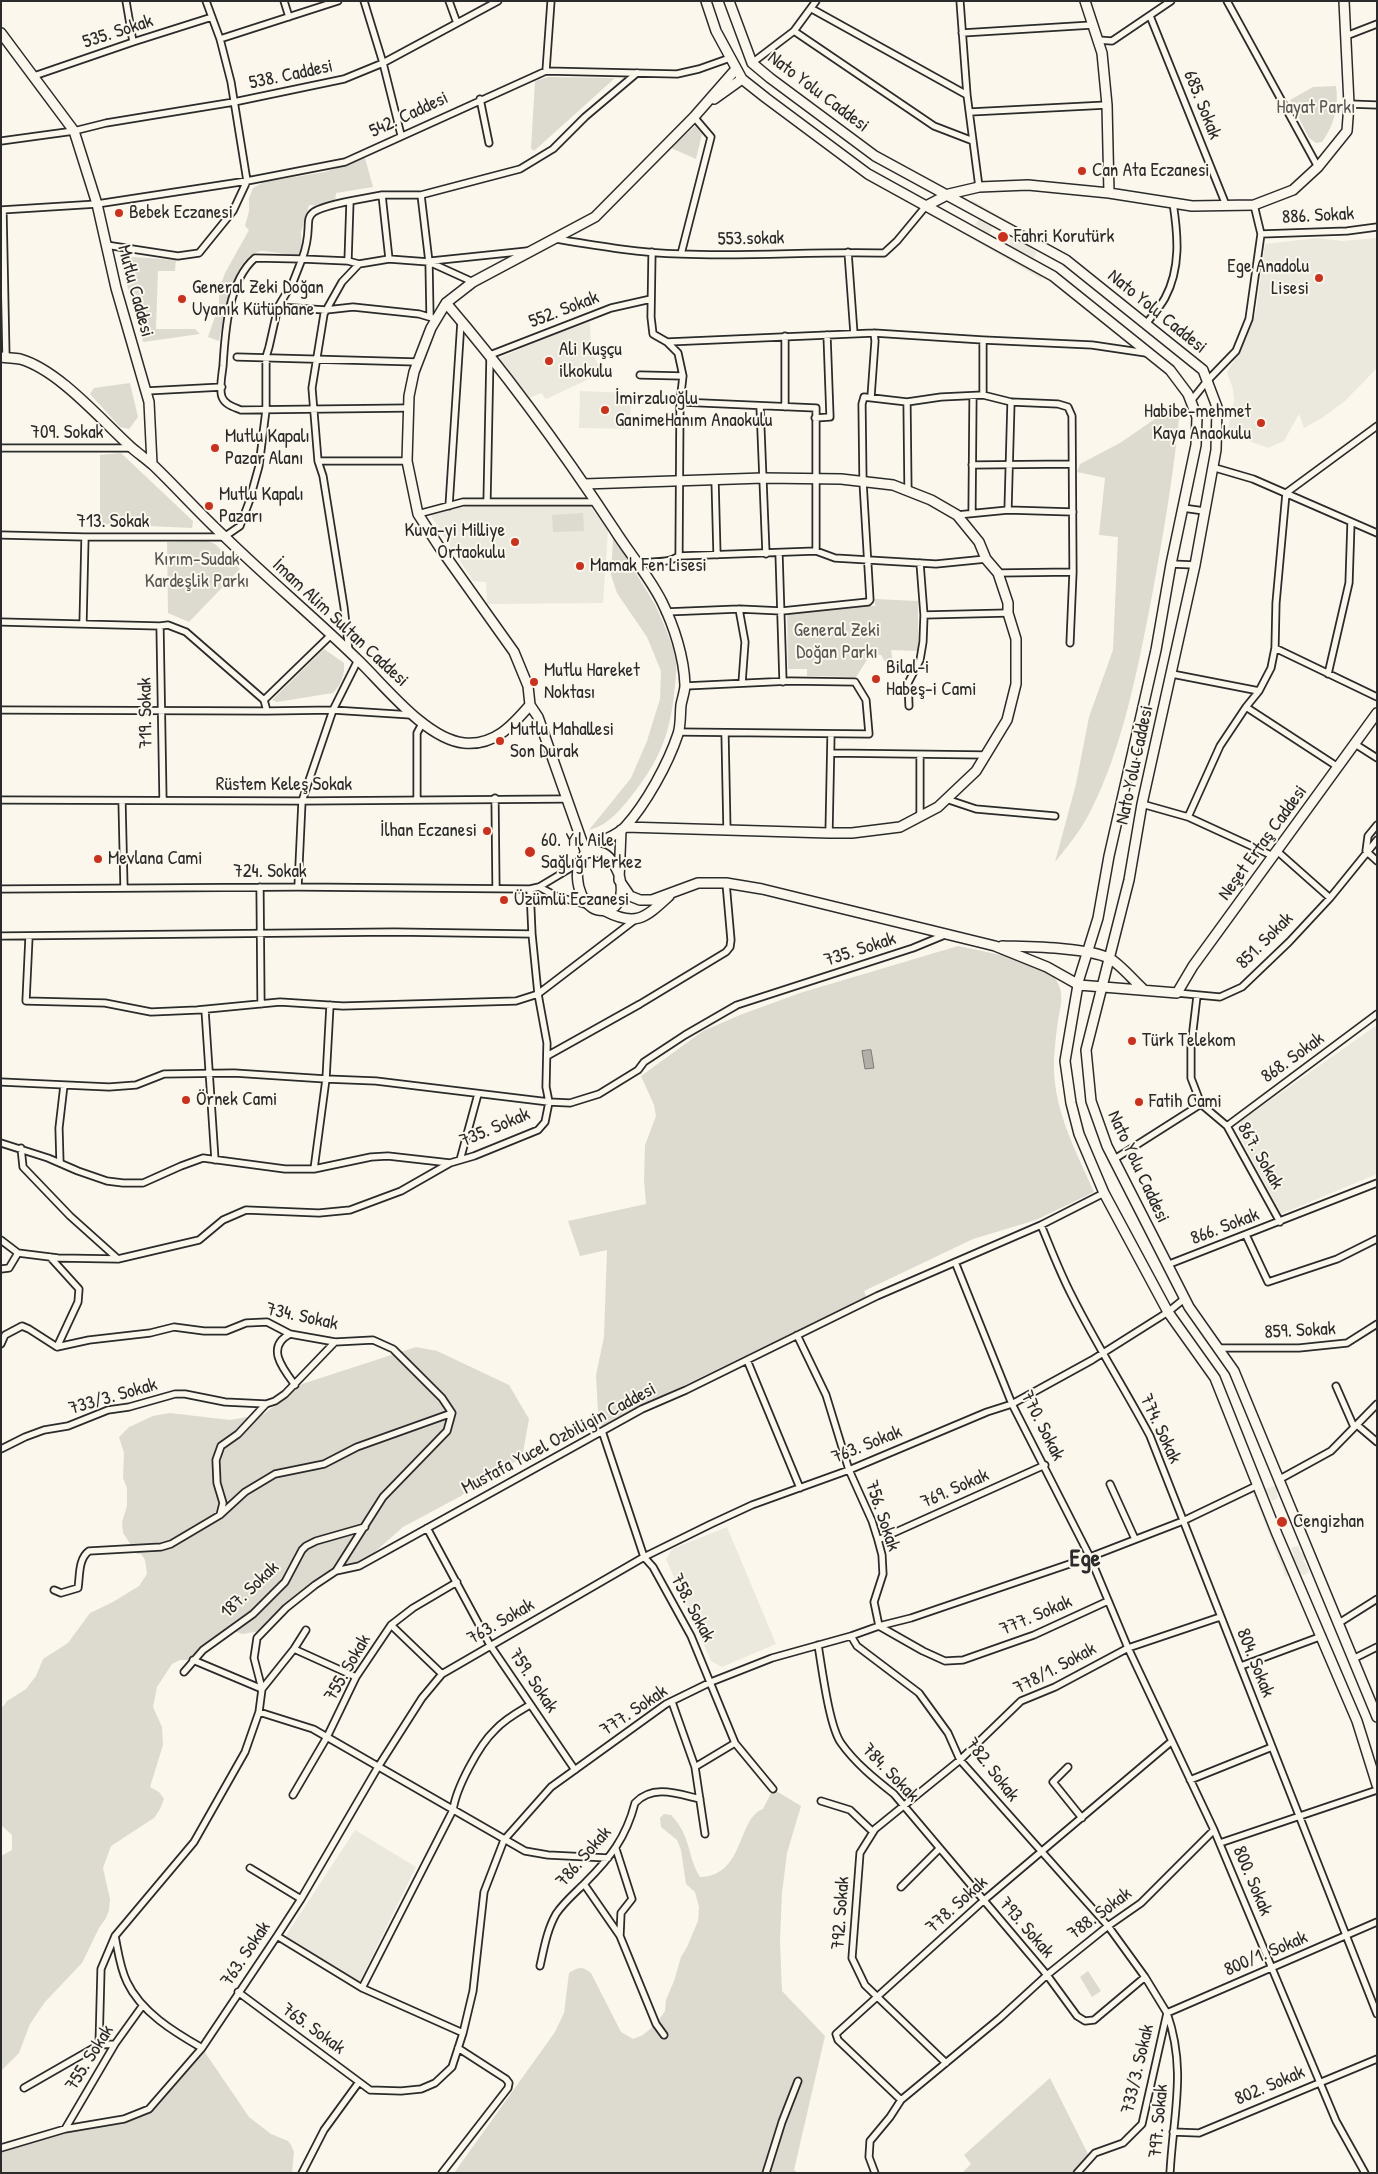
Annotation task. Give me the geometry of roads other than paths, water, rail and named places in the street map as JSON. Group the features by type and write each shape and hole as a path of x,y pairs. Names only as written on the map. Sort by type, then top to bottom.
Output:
{"street":[{"path":"126,1 133,42"},
{"path":"106,245 178,256 199,253 233,211 247,181 231,82 220,39 206,1"},
{"path":"284,1 289,17"},
{"path":"220,39 338,1"},
{"path":"364,1 383,63 401,135"},
{"path":"449,1 457,23"},
{"name":"538. Caddesi","path":"1,140 74,131 106,122 234,102 344,79 383,63 498,1"},
{"path":"546,71 550,1"},
{"path":"706,1 716,31 742,79 868,174 1053,276 1170,370 1191,401 1197,417 1196,445 1171,564 1156,650 1109,856 1098,918 1078,985 1066,1061 1071,1103 1079,1134 1104,1193 1168,1312 1215,1378 1258,1486 1357,1721 1377,1785"},
{"name":"Nato Yolu Caddesi","path":"729,1 752,63 770,78 875,156 949,194 1066,260 1203,370 1217,408 1216,450 1195,565 1142,804 1129,880 1086,1050 1091,1101 1107,1146 1184,1299 1234,1371 1377,1717"},
{"path":"752,63 794,31 816,1"},
{"path":"960,1 967,95 979,187"},
{"path":"1085,1 1102,53 1107,105 1109,193"},
{"path":"1098,40 1112,40 1171,1"},
{"path":"1227,1 1318,167"},
{"path":"926,206 949,194 979,187 1028,185 1109,193 1192,206 1254,205 1293,190 1318,167 1347,131 1348,104 1344,1"},
{"path":"812,8 967,95"},
{"name":"685. Sokak","path":"1150,16 1226,205"},
{"name":"535. Sokak","path":"34,76 212,17"},
{"path":"1346,36 1377,24"},
{"path":"962,33 1092,25"},
{"path":"794,31 934,126 973,141"},
{"name":"Mutlu Caddesi","path":"1,33 74,131 97,204 106,245 149,402 152,464"},
{"name":"542. Caddesi","path":"2,210 97,204 247,181 345,162 480,99 546,71 677,74 699,69 730,58"},
{"path":"586,853 538,717 530,705 528,686 514,652 418,514 407,461 409,396 433,318 446,303 473,282 595,217 697,113 736,69"},
{"path":"224,537 240,526 259,466 266,410 266,357 278,307 293,282 306,251 308,219 311,213 324,207 382,195 421,194 520,169 553,149 585,117 636,74"},
{"path":"697,113 742,79"},
{"path":"480,99 490,143"},
{"path":"1348,104 1377,105"},
{"path":"970,112 1107,105"},
{"path":"681,254 711,138 697,113"},
{"path":"421,194 433,318"},
{"path":"382,195 389,259"},
{"path":"348,261 350,201"},
{"path":"1146,324 1165,298 1173,272 1178,248 1173,203"},
{"path":"1191,401 1236,351 1248,319 1261,234 1254,205"},
{"name":"553.sokak","path":"556,239 625,251 681,254 773,255 828,251 884,253 897,241 926,206"},
{"path":"2,210 4,357"},
{"name":"886. Sokak","path":"1261,234 1348,231 1377,227"},
{"path":"408,408 241,410 228,405 222,397 225,330 234,296 244,269 255,258 286,257 348,261 359,264 389,259 429,262 534,250"},
{"path":"652,252 651,299 653,334 667,342 678,353 683,376 680,402 679,556"},
{"path":"848,252 854,334"},
{"path":"429,262 473,282"},
{"path":"349,651 344,607 323,476 318,462 312,410 312,388 326,310 342,282 359,264"},
{"name":"552. Sokak","path":"490,355 611,308 651,299"},
{"path":"446,303 490,355 584,484 662,602 679,647 685,686 678,732 659,778 623,829 599,842 586,853 579,863 577,876 579,892 589,906"},
{"path":"278,307 326,310 353,307 433,318"},
{"path":"449,506 461,321"},
{"path":"667,342 874,333 1092,345 1148,353"},
{"path":"871,397 874,333"},
{"path":"815,418 830,417 827,335"},
{"path":"785,336 785,407"},
{"path":"983,340 983,395"},
{"path":"487,502 490,355"},
{"name":"İmam Alim Sultan Caddesi","path":"4,357 20,360 42,369 94,410 132,448 152,464 224,537 349,651 412,715 449,739 464,743 492,740 511,726 530,705"},
{"path":"237,357 418,362"},
{"path":"640,375 683,376"},
{"path":"146,390 222,387"},
{"path":"665,612 739,609 782,611 868,602 870,600 869,560 863,482 862,404 864,397 907,402 941,396 983,395 1011,402 1058,404 1068,407 1072,416 1073,572 1070,643"},
{"path":"972,512 973,396"},
{"path":"680,402 816,408 816,551"},
{"path":"907,402 908,491"},
{"path":"1008,510 1011,402"},
{"path":"760,406 766,554"},
{"path":"1188,817 1220,746 1259,691 1271,668 1286,493 1377,426"},
{"name":"709. Sokak","path":"1,448 132,448"},
{"path":"318,462 407,461"},
{"path":"972,465 1072,464"},
{"path":"1212,467 1253,479 1377,532"},
{"path":"584,484 763,478 842,479 893,485 932,500 957,515 978,542 986,559 998,574 1008,603 1008,613 1016,639 1016,684 1006,720 976,771 938,806 900,827 852,833 623,829"},
{"path":"715,479 717,555"},
{"path":"418,514 464,502 596,502"},
{"path":"1183,508 1204,510"},
{"path":"957,515 972,512 1008,510 1073,512"},
{"path":"1328,674 1349,583 1352,522"},
{"name":"713. Sokak","path":"1,535 224,537"},
{"path":"83,624 85,537"},
{"path":"637,565 647,562 670,561 679,556 816,551 835,558 936,564 986,559"},
{"path":"779,553 783,682"},
{"path":"909,706 908,683 920,660 924,615 920,563"},
{"path":"1171,564 1195,565"},
{"path":"998,574 1073,572"},
{"path":"739,609 744,642 742,683"},
{"path":"924,615 1008,613"},
{"path":"1,622 160,626 168,624 186,632 264,700 267,711"},
{"name":"719. Sokak","path":"160,626 163,800"},
{"path":"264,700 331,635"},
{"path":"1274,648 1377,697"},
{"path":"298,887 302,801 333,710 358,660"},
{"path":"1172,674 1259,691"},
{"path":"678,732 725,734 869,734 866,700 855,682 783,682 685,686"},
{"path":"1246,707 1338,767"},
{"path":"1,710 161,712 333,710 412,715"},
{"name":"Neşet Ertaş Caddesi","path":"1177,993 1193,966 1377,714"},
{"path":"416,800 417,733 423,722"},
{"path":"725,734 727,831"},
{"path":"829,833 831,734"},
{"path":"1355,744 1377,758"},
{"path":"831,753 985,756"},
{"path":"920,755 920,816"},
{"path":"495,798 496,888"},
{"name":"Rüstem Keleş Sokak","path":"1,800 302,801 495,798 566,799"},
{"path":"946,799 976,810 1055,816"},
{"path":"122,801 124,888"},
{"path":"1142,804 1188,817 1275,854 1330,898"},
{"path":"1377,825 1368,836 1366,851 1377,860"},
{"path":"623,829 619,880 630,896 640,900 652,900 698,883 726,883 762,889 995,946 1047,967 1078,985"},
{"name":"851. Sokak","path":"1078,985 1101,988 1144,989 1220,997 1242,986 1289,942 1330,898 1366,851 1377,840"},
{"path":"586,853 604,854 611,860 618,872 621,890 620,901 615,908 605,911"},
{"name":"724. Sokak","path":"1,889 298,887 496,888 530,890 539,887 579,863"},
{"path":"547,1056 640,1004 726,952 730,947 730,940 726,883"},
{"path":"260,887 261,1004"},
{"path":"539,887 558,897 628,920 642,917 673,893"},
{"path":"1,1082 109,1086 136,1085 164,1074 234,1072 376,1081 438,1087 478,1094 549,1102 546,1087 547,1043 538,994 530,890"},
{"path":"29,937 26,1001 104,1003 151,1012 205,1010 280,1002 330,1005 516,1001 538,994 637,918"},
{"path":"1,936 394,932 532,934"},
{"name":"735. Sokak","path":"18,1253 50,1257 118,1259 199,1240 223,1220 246,1210 319,1213 350,1210 368,1205 401,1191 450,1162 489,1150 538,1130 545,1122 549,1102 570,1103 598,1094 638,1070 644,1062 685,1035 737,1005 913,948 947,934"},
{"path":"995,946 1043,948 1088,953 1110,958 1144,989"},
{"name":"867. Sokak","path":"1197,996 1191,1047 1190,1078 1201,1104 1227,1126 1280,1222"},
{"path":"314,1170 326,1079 330,1005"},
{"path":"205,1010 215,1160"},
{"name":"868. Sokak","path":"1227,1126 1377,1014"},
{"path":"60,1164 59,1128 64,1085"},
{"path":"460,1160 478,1094"},
{"path":"1114,1160 1201,1104"},
{"path":"1,1143 21,1148 106,1181 143,1183 203,1158 285,1169 314,1170 371,1157 388,1156 450,1162"},
{"path":"21,1148 23,1167 70,1216 118,1259"},
{"name":"866. Sokak","path":"1167,1265 1280,1222 1377,1182"},
{"name":"Mustafa Yucel Ozbiligin Caddesi","path":"336,1572 359,1566 642,1409 877,1296 1041,1226 1104,1193"},
{"name":"774. Sokak","path":"1041,1226 1071,1294 1102,1353 1123,1385 1150,1436 1183,1521"},
{"path":"1246,1235 1268,1282 1337,1259 1377,1239"},
{"path":"1,1240 18,1253 9,1268 1,1269"},
{"path":"1,1344 5,1335 22,1326 57,1347 78,1302 79,1289 50,1257"},
{"name":"770. Sokak","path":"955,1262 1012,1404 1045,1465 1090,1557 1108,1601"},
{"name":"763. Sokak","path":"1,2148 65,2129 124,2119 149,2109 202,2048 301,1899 378,1767 422,1698 442,1674 644,1557 752,1505 849,1470 987,1412 1012,1404 1092,1360 1168,1312 1184,1299"},
{"name":"734. Sokak","path":"57,1347 89,1340 150,1333 174,1327 204,1331 226,1331 246,1323 267,1322 290,1334 335,1342 373,1340 393,1349 442,1398 452,1413"},
{"name":"859. Sokak","path":"1218,1348 1299,1348 1347,1343 1377,1324"},
{"path":"290,1334 283,1338 277,1352 280,1365 295,1385"},
{"name":"756. Sokak","path":"798,1335 826,1395 849,1470 872,1521 878,1540 883,1574 874,1602 879,1626"},
{"path":"220,1515 223,1503 217,1483 216,1460 221,1446 238,1434 266,1404 275,1401 295,1385 335,1342"},
{"path":"747,1360 800,1488"},
{"path":"1336,1386 1356,1426 1377,1442"},
{"name":"733/3. Sokak","path":"1,1448 44,1430 68,1426 108,1410 128,1407 175,1394 201,1396 225,1402 266,1404"},
{"path":"1280,1479 1331,1450 1377,1404"},
{"path":"54,1590 61,1593 78,1588 81,1561 89,1551 161,1548 220,1515 246,1492 275,1474 324,1464 357,1447 452,1413"},
{"path":"99,2045 101,1969 115,1936 194,1842 245,1752 259,1712 262,1689 254,1658 256,1638 302,1594 336,1572 366,1527 383,1497 447,1431 452,1413"},
{"name":"758. Sokak","path":"602,1431 644,1557 653,1567 691,1636 735,1743 773,1789"},
{"name":"769. Sokak","path":"878,1540 1045,1465"},
{"path":"1110,1484 1135,1540"},
{"path":"879,1626 911,1618 1090,1557 1183,1521 1258,1486"},
{"name":"804. Sokak","path":"1183,1521 1377,2014"},
{"name":"187. Sokak","path":"184,1672 203,1650 253,1614 285,1582 306,1546 316,1541 366,1527"},
{"name":"759. Sokak","path":"427,1528 490,1645 575,1770"},
{"name":"755. Sokak","path":"293,1795 327,1737 356,1676 391,1626 413,1608 457,1582"},
{"path":"1338,1623 1377,1599"},
{"name":"777. Sokak","path":"370,2090 421,2089 435,2083 452,2066 463,2033 472,1991 484,1892 504,1840 551,1787 672,1702 711,1682 772,1658 851,1636 879,1626 945,1661 963,1660 1034,1635 1108,1601"},
{"name":"800. Sokak","path":"1108,1601 1128,1648 1220,1843 1336,2121 1365,2173"},
{"name":"778/1. Sokak","path":"903,1805 960,1760 1021,1701 1055,1687 1128,1648 1220,1617"},
{"path":"391,1626 442,1674"},
{"path":"262,1689 294,1649 306,1630"},
{"name":"782. Sokak","path":"851,1636 857,1646 919,1693 948,1733 960,1760 1108,1926"},
{"path":"1241,1666 1322,1636"},
{"name":"784. Sokak","path":"818,1645 830,1714 840,1742 866,1771 894,1794 983,1901"},
{"path":"1353,1660 1377,1647"},
{"path":"294,1649 356,1676"},
{"path":"193,1660 262,1689"},
{"path":"672,1702 695,1767 705,1834"},
{"path":"362,1988 453,1810 457,1792 483,1744 494,1730 508,1718 530,1705"},
{"path":"259,1712 313,1729 525,1851 548,1855 608,1858"},
{"name":"778. Sokak","path":"901,2100 838,2040 836,2034 983,1901 1172,1741"},
{"path":"695,1767 735,1743"},
{"path":"1190,1780 1272,1747"},
{"path":"1068,1768 1052,1782 1082,1818"},
{"path":"1220,1843 1377,1790"},
{"name":"786. Sokak","path":"540,1966 547,1934 556,1914 616,1849 628,1826 635,1803 640,1797 649,1793 674,1792 700,1799"},
{"path":"821,1801 850,1810 873,1832"},
{"name":"792. Sokak","path":"903,1805 873,1832 860,1853 852,1958 865,1985 946,2063"},
{"name":"788. Sokak","path":"946,2063 1000,2018 1047,1975 1108,1926 1141,1903 1214,1830"},
{"path":"616,1849 632,1899 621,1913 620,1936"},
{"path":"901,1887 939,1849"},
{"path":"250,1868 301,1899"},
{"path":"584,1884 620,1936 656,2024 664,2035"},
{"name":"793. Sokak","path":"983,1901 1047,1975 1077,2016 1088,2021 1094,2020 1145,1977"},
{"name":"800/1. Sokak","path":"1167,2013 1377,1922"},
{"name":"733/3. Sokak","path":"1077,2173 1095,2153 1123,2143 1142,2124 1167,2013 1145,1977 1108,1926"},
{"path":"115,1936 127,1982 143,2005 175,2033 202,2048"},
{"path":"277,1936 362,1988 463,2033"},
{"name":"765. Sokak","path":"238,1992 370,2090"},
{"name":"755. Sokak","path":"65,2129 114,2044 143,2005"},
{"name":"797. Sokak","path":"1167,2013 1173,2031 1179,2079 1170,2173"},
{"path":"24,2088 99,2045 114,2044"},
{"path":"442,2173 508,2088 509,2083 506,2079 458,2048"},
{"name":"802. Sokak","path":"1174,2132 1199,2132 1377,2059"},
{"path":"875,2173 869,2157 870,2141 901,2100 946,2063"},
{"path":"766,2173 782,2122 798,2081"},
{"path":"302,2173 324,2130 359,2082"}],"place":[{"name":"Can Ata Eczanesi","path":"1082,171"},
{"name":"Bebek Eczanesi","path":"119,213"},
{"name":"Fahri Korutürk","path":"1003,237"},
{"name":"Ege Anadolu Lisesi","path":"1319,278"},
{"name":"General Zeki Doğan Uyanık Kütüphane","path":"182,299"},
{"name":"Ali Kuşçu ilkokulu","path":"549,361"},
{"name":"İmirzalıoğlu GanimeHanım Anaokulu","path":"605,410"},
{"name":"Habibe-mehmet Kaya Anaokulu","path":"1261,423"},
{"name":"Mutlu Kapalı Pazar Alanı","path":"215,448"},
{"name":"Mutlu Kapalı Pazarı","path":"209,506"},
{"name":"Kuva-yi Milliye Ortaokulu","path":"515,542"},
{"name":"Mamak Fen Lisesi","path":"580,566"},
{"name":"Bilal-i Habeş-i Cami","path":"876,679"},
{"name":"Mutlu Hareket Noktası","path":"534,682"},
{"name":"Mutlu Mahallesi Son Durak","path":"500,741"},
{"name":"İlhan Eczanesi","path":"487,831"},
{"name":"60. Yıl Aile Sağlığı Merkez","path":"530,852"},
{"name":"Mevlana Cami","path":"98,859"},
{"name":"Üzümlü Eczanesi","path":"504,900"},
{"name":"Türk Telekom","path":"1132,1041"},
{"name":"Örnek Cami","path":"186,1100"},
{"name":"Fatih Cami","path":"1139,1102"},
{"name":"Cengizhan","path":"1282,1522"}],"district":[{"name":"Ege","path":"1085,1560"}],"park label":[{"name":"Hayat Parkı","path":"1316,108"},
{"name":"Kırım-Sudak Kardeşlik Parkı","path":"197,571"},
{"name":"General Zeki Doğan Parkı","path":"837,642"}]}
